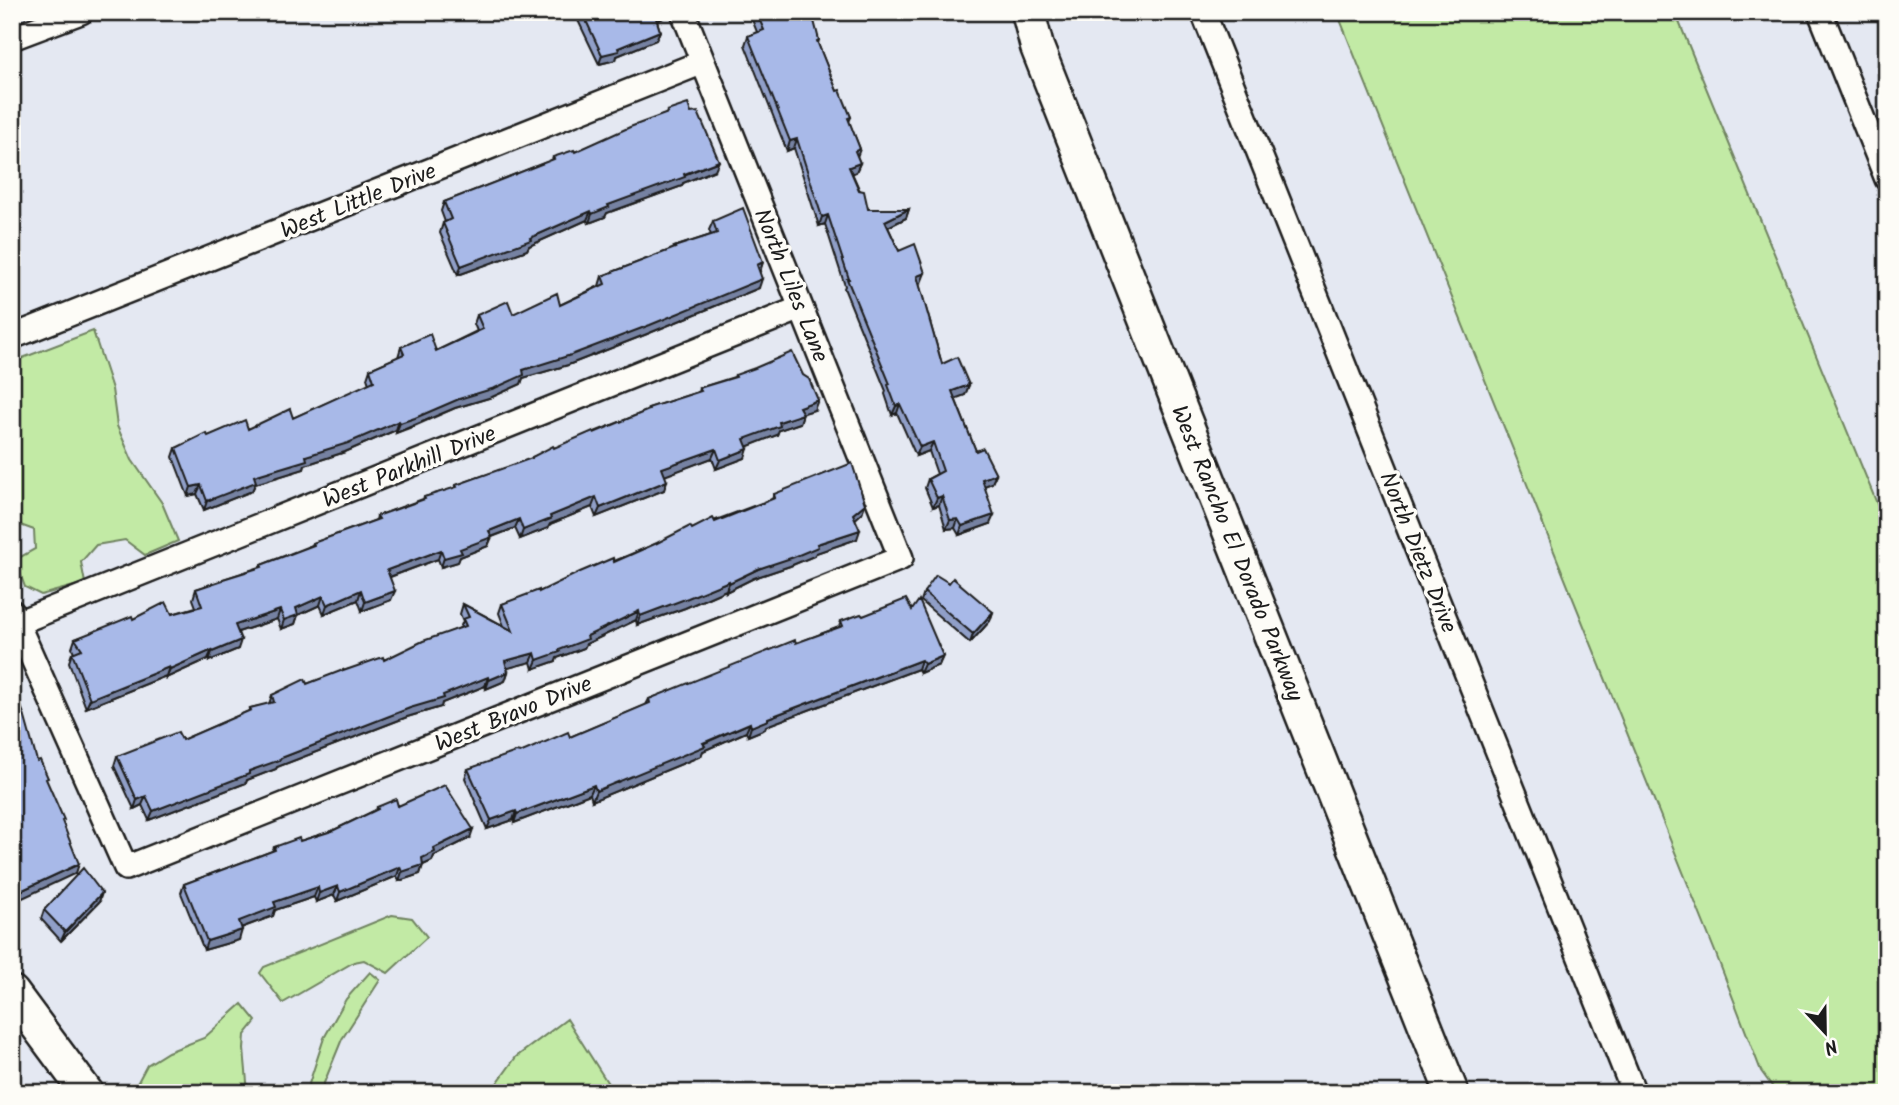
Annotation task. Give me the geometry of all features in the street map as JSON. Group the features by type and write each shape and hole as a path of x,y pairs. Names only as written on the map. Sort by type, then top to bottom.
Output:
{"street":[{"path":"12,38 80,12"},
{"name":"North Liles Lane","path":"683,12 901,558"},
{"name":"West Rancho El Dorado Parkway","path":"1028,12 1037,47 1452,1093"},
{"name":"North Dietz Drive","path":"1203,12 1634,1093"},
{"path":"1821,12 1887,179"},
{"name":"West Little Drive","path":"12,337 704,62"},
{"name":"West Parkhill Drive","path":"15,617 801,308"},
{"name":"West Bravo Drive","path":"15,617 126,869 901,558"},
{"path":"17,1011 87,1093"}],"green space":[{"path":"1337,12 1675,12 1887,528 1887,1093 1777,1093 1761,1071"},
{"path":"93,331 112,389 117,426 132,460 162,503 178,541 145,555 125,540 96,545 81,562 85,583 41,595 25,587 15,560 35,549 34,530 12,522 12,362"},
{"path":"392,915 412,918 427,937 388,973 364,960 354,962 283,1003 260,973 264,967"},
{"path":"370,972 380,980 342,1039 320,1093 306,1093 324,1038 346,999"},
{"path":"242,1004 256,1021 245,1035 248,1093 132,1093 147,1065 168,1052 204,1038"},
{"path":"567,1019 614,1093 490,1093 516,1057"}],"building":[{"path":"582,12 660,12 655,15 660,31 618,48 619,51 602,55"},
{"path":"756,12 804,12 805,15 812,13 819,40 817,41 837,91 840,90 851,117 848,118 860,149 855,151 860,163 849,167 859,190 864,191 868,209 909,209 885,221 899,251 915,244 925,273 917,276 942,364 957,357 969,385 952,391 976,451 983,448 996,474 982,479 994,515 962,526 958,519 950,520 942,496 937,498 928,479 943,471 933,442 920,447 900,404 896,406 888,385 890,384 847,279 828,215 822,217 797,139 790,141 748,36 764,30"},
{"path":"688,104 691,113 698,112 719,161 684,174 685,177 608,205 609,207 592,214 591,211 530,238 531,240 461,266 443,223 451,219 444,202 554,159 553,157 574,150 575,152"},
{"path":"743,208 763,262 757,265 762,279 650,325 523,370 524,375 495,388 306,456 307,460 254,476 256,482 207,501 201,485 191,487 176,448 206,433 208,436 245,420 248,429 290,409 293,418 374,381 370,369 404,354 401,347 430,334 436,351 483,329 477,315 508,301 513,314 557,293 560,305 605,284 602,276 717,233 713,221"},
{"path":"792,352 818,400 799,407 803,414 744,439 748,449 720,460 716,449 662,468 667,481 600,508 596,497 523,530 519,519 489,531 492,537 460,549 462,553 444,558 441,550 387,570 395,591 365,602 361,590 327,605 323,596 296,608 298,615 284,620 280,610 235,625 241,640 90,699 72,653 82,649 75,639 132,616 133,619 166,602 172,614 202,606 196,589 262,567 261,565 314,545 313,543 379,519 377,516 532,458 553,446 554,448 593,431 594,433 649,410 648,408 701,391 699,388 736,377 735,375"},
{"path":"852,463 865,504 853,514 860,530 817,544 818,547 794,557 640,616 639,611 587,636 588,639 559,650 560,652 537,660 535,653 505,661 508,672 489,680 488,677 443,695 444,698 410,708 281,758 249,771 249,774 153,811 146,796 137,800 117,756 178,732 182,740 251,710 250,708 274,702 272,695 305,679 307,684 383,657 384,660 423,641 466,626 463,619 469,617 463,604 513,631 502,604 539,592 613,558 614,562 690,526 692,529 713,518 715,522 775,498 774,494"},
{"path":"936,575 949,583 953,578 993,612 973,634 924,592"},
{"path":"906,599 912,610 919,600 943,656 924,664 921,660 768,718 751,727 750,723 703,743 705,746 596,791 594,785 517,814 516,811 491,820 468,769 516,752 520,753 568,732 570,737 650,703 649,699 795,640 796,643 843,626 841,621 861,614 863,616"},
{"path":"12,684 24,714 37,761 40,760 48,778 46,779 79,864 14,894 12,890"},
{"path":"445,785 473,829 434,848 435,852 422,858 423,865 402,872 400,867 340,892 338,886 319,893 318,887 274,902 276,907 239,921 242,930 207,941 184,884 275,850 274,847 299,838 300,841 332,831 396,799 398,806"},
{"path":"83,868 102,893 65,932 44,910"}]}
